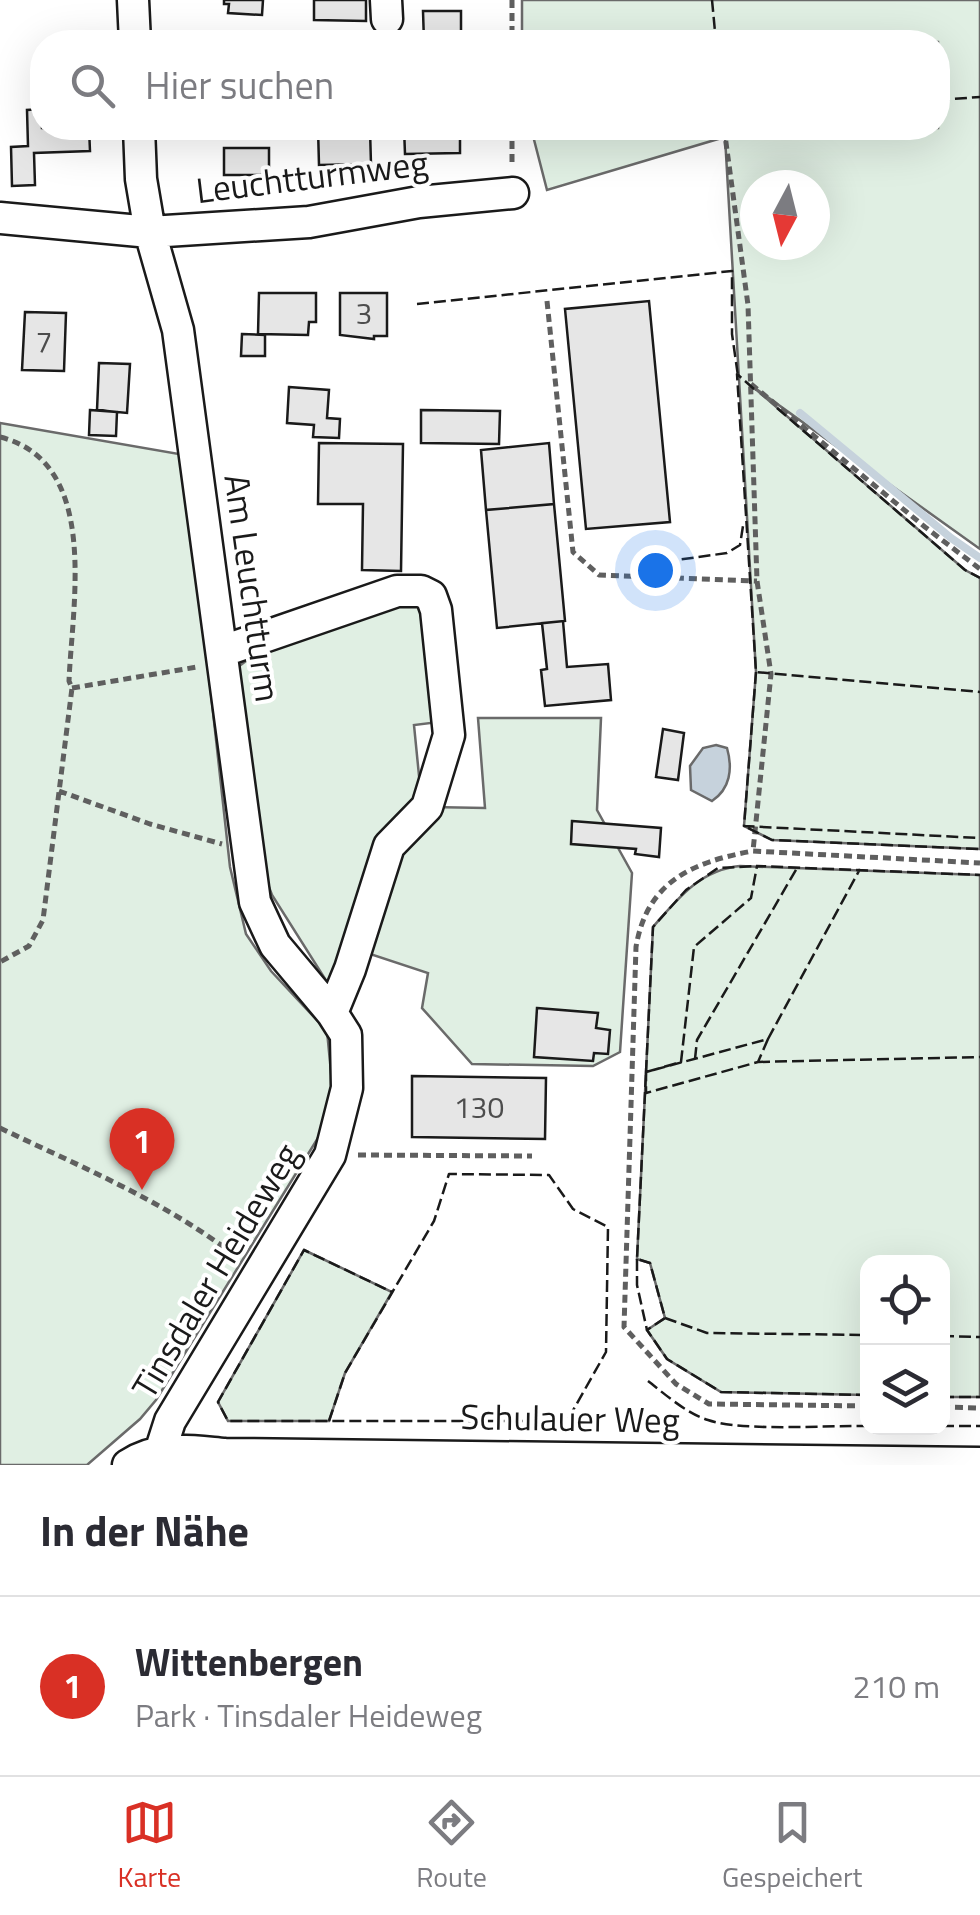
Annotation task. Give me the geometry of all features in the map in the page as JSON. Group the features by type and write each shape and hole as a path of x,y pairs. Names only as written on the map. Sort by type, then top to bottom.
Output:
{"street":[{"path":"134,0 135,30"},
{"name":"Am Leuchtturm","path":"139,140 150,232 178,330 255,902 275,946 339,1024"},
{"name":"Leuchtturmweg","path":"0,218 150,232 308,222 418,202 513,193"},
{"path":"224,657 408,589 431,596 436,610 448,735 427,807 389,846 350,968 339,1024"},
{"name":"Tinsdaler Heideweg","path":"128,1465 144,1454 160,1452 160,1442 170,1421 330,1155 347,1088 339,1024"},
{"name":"Schulauer Weg","path":"160,1452 980,1463"}],"path":[{"path":"512,0 512,30"},
{"path":"512,140 513,193"},
{"path":"726,140 748,306 757,580 771,674 752,851"},
{"path":"548,301 574,552 599,575 757,580"},
{"path":"752,384 980,569"},
{"path":"0,437 13,440 46,462 62,486 75,541 69,681 72,688 43,920 29,946 0,962"},
{"path":"72,688 224,657"},
{"path":"59,791 199,839 221,844 248,843"},
{"path":"860,1406 709,1404 676,1384 624,1327 636,947 641,917 681,873 721,857 752,851 980,863"},
{"path":"0,1128 164,1208 214,1239 259,1274"},
{"path":"330,1155 532,1156"},
{"path":"950,1407 980,1408"}],"green space":[{"path":"522,0 980,0 980,549 752,386 965,570 980,578 980,849 772,840 744,826 756,672 725,140 950,140 950,30 522,30"},
{"path":"534,140 715,140 547,190"},
{"path":"0,423 179,454 196,557 230,867 246,934 271,971 327,1031 332,1083 326,1125 156,1400 87,1465 0,1465"},
{"path":"401,601 425,604 439,722 414,725 422,806 332,990 272,895 259,861 234,670 263,648"},
{"path":"478,718 601,718 597,810 632,873 620,1052 593,1066 472,1064 422,1008 428,973 367,953 393,869 431,807 485,808"},
{"path":"740,866 980,875 980,1397 950,1397 950,1255 860,1255 860,1395 721,1392 667,1359 647,1330 665,1318 650,1263 637,1259 653,927 701,879"},
{"path":"304,1250 392,1292 345,1373 329,1421 228,1421 218,1402"}],"shaded area":[{"path":"703,748 727,748 730,771 723,791 712,801 691,790 690,766"}],"building":[{"path":"224,0 263,0 262,15 228,13 229,4 224,4"},
{"path":"314,0 366,0 366,21 314,20"},
{"path":"423,11 461,11 461,30 424,30"},
{"path":"30,110 30,140 90,140 90,151 34,153 35,185 12,186 11,147 28,146"},
{"path":"318,140 370,140 371,164 319,165"},
{"path":"404,140 460,140 460,153 405,154"},
{"path":"224,148 269,148 269,175 224,175"},
{"path":"259,293 316,293 316,322 309,322 308,335 258,334"},
{"path":"340,293 387,293 387,336 374,339 340,335"},
{"path":"649,301 670,522 586,529 565,309"},
{"path":"25,312 66,313 64,371 22,370"},
{"path":"242,334 265,335 265,356 241,356"},
{"path":"99,363 130,364 127,413 97,410"},
{"path":"289,387 329,390 327,418 340,419 339,438 313,437 314,425 287,423"},
{"path":"90,410 117,412 116,436 89,435"},
{"path":"421,410 500,411 499,444 421,443"},
{"path":"319,443 403,444 401,571 362,570 363,504 318,504"},
{"path":"549,443 554,504 486,510 481,450"},
{"path":"554,504 565,621 497,628 486,510"},
{"path":"563,621 567,667 608,664 611,700 545,706 541,670 547,669 542,623"},
{"path":"663,729 684,733 678,780 656,777"},
{"path":"572,821 661,828 659,857 635,854 636,849 571,844"},
{"path":"537,1008 598,1013 596,1028 610,1030 608,1054 594,1053 593,1061 534,1057"},
{"path":"412,1076 546,1078 545,1139 412,1137"}],"waterway":[{"path":"800,413 980,558"}],"fence":[{"path":"712,0 715,30"},
{"path":"950,99 980,97"},
{"path":"417,304 732,271 732,334 738,376"},
{"path":"754,389 737,374 756,672 980,692"},
{"path":"777,408 965,570 980,578"},
{"path":"648,564 727,553 740,545 743,526"},
{"path":"756,672 744,826 980,838"},
{"path":"748,828 772,840 980,849"},
{"path":"646,1072 653,927 686,890 718,868 757,866"},
{"path":"860,1395 721,1392 667,1359 647,1330 665,1318 650,1263 637,1259 646,1072 681,1062 694,947 751,898 757,866 980,875"},
{"path":"695,1059 697,1040 797,868"},
{"path":"768,1039 860,869"},
{"path":"768,1039 758,1062 646,1093 646,1072 768,1039"},
{"path":"758,1062 980,1057"},
{"path":"329,1421 345,1373 434,1221 449,1174 549,1175 573,1209 608,1227 606,1352 567,1421 228,1421 218,1402 304,1250 392,1292"},
{"path":"637,1259 637,1285 647,1330"},
{"path":"665,1318 707,1333 860,1335"},
{"path":"950,1336 980,1337"},
{"path":"648,1381 692,1413 723,1424 860,1426"},
{"path":"950,1397 980,1397"},
{"path":"950,1426 980,1426"}],"place":[{"name":"Wittenbergen","path":"142,1190"}]}
